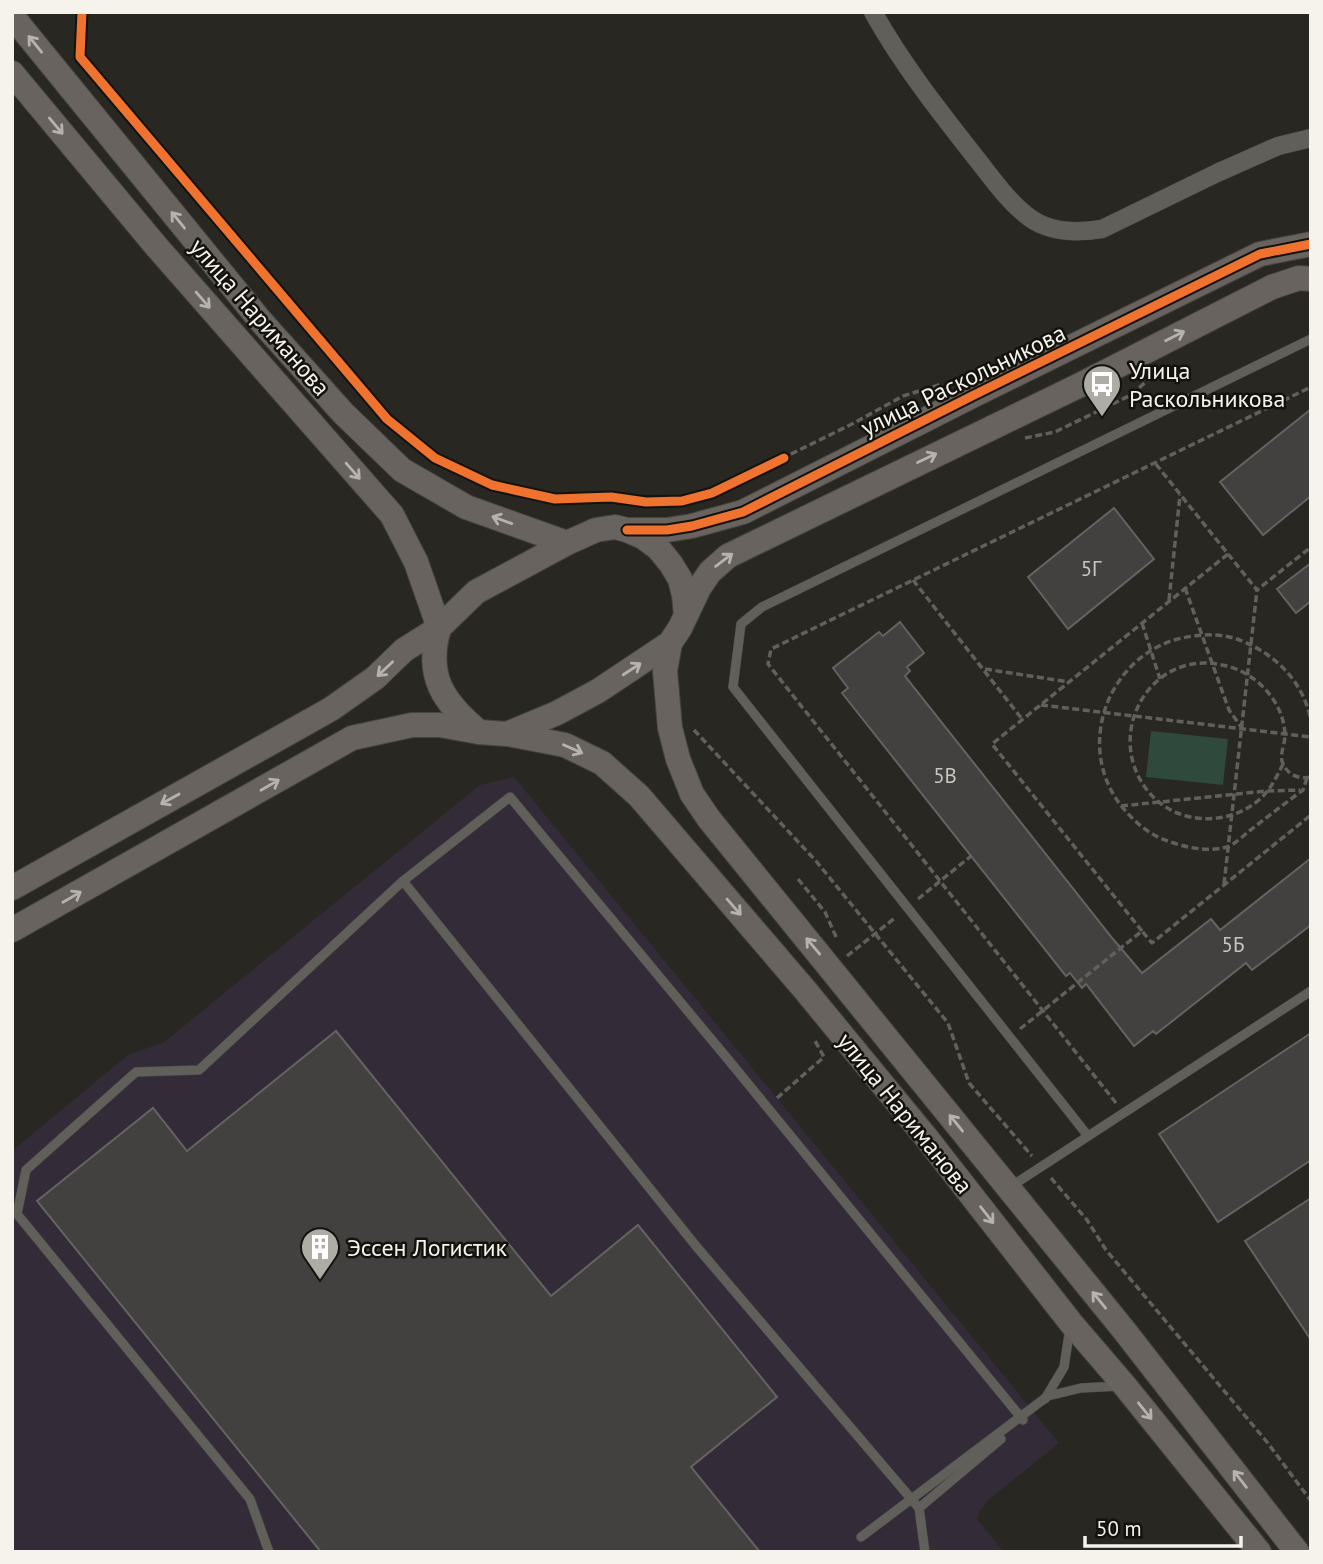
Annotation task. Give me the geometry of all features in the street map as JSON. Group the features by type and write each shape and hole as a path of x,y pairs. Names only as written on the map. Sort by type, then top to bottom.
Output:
{"main road":[{"name":"улица Нариманова","path":"12,16 259,319 343,413 402,470 466,507 567,543"},
{"name":"улица Нариманова","path":"12,74 156,246 392,515 416,562 439,628"},
{"name":"улица Раскольникова","path":"627,530 692,527 743,512 1260,254 1311,244"},
{"path":"12,930 352,738 412,725 440,725 507,734 557,713 639,665 670,643 699,588 710,572 728,556 1080,385 1272,287 1299,278 1311,279"},
{"path":"12,888 331,709 375,678 404,650 439,628 476,592 596,530 615,527 627,530 658,548 680,579 686,615"},
{"path":"439,628 434,658 441,690 450,706 479,732"},
{"name":"улица Нариманова","path":"670,643 665,671 670,728 678,760 692,794 709,819 1123,1329 1297,1552"},
{"name":"улица Нариманова","path":"507,734 565,745 602,763 639,796 814,1000 925,1136 1071,1323 1259,1552"}],"street":[{"path":"873,12 902,60 1010,200 1030,218 1047,226 1066,231 1102,229 1278,146 1311,138"}],"lane":[{"path":"12,16 18,12"},
{"path":"1088,1136 733,687 741,624 762,607 1311,339"},
{"path":"270,1552 250,1499 17,1214 26,1170 136,1072 198,1070 402,881 510,797 1023,1420"},
{"path":"402,881 696,1246 919,1508 925,1552"},
{"path":"1009,1188 1311,991"},
{"path":"919,1508 1048,1396 1064,1367 1071,1323"},
{"path":"861,1536 1048,1396 1081,1388 1125,1386"}],"path":[{"path":"82,12 80,57 387,419 435,458 492,485 555,499 611,497 646,502 682,501 712,493 903,396 952,381"},
{"path":"1021,439 1055,432 1131,395 1165,365"},
{"path":"1124,1113 768,664 771,649 1311,387"},
{"path":"1155,463 1257,590 1224,885"},
{"path":"1169,601 1180,495"},
{"path":"1257,590 1311,547"},
{"path":"1228,554 992,744 1152,943 1311,815"},
{"path":"913,580 1023,719"},
{"path":"1185,588 1229,710 1242,728"},
{"path":"1142,623 1160,679"},
{"path":"1283,764 1266,792 1245,810 1207,820 1187,817 1168,809 1152,797 1140,781 1132,763 1129,744 1133,716 1138,705 1149,688 1160,679 1182,667 1202,663 1241,670 1257,681 1271,696 1280,714 1285,733 1283,764 1288,772 1297,778 1309,777 1303,790 1229,847 1203,849 1177,845 1153,835 1132,819 1115,799 1104,775 1100,750 1101,723 1108,699 1121,676 1140,658 1162,644 1187,636 1213,635 1238,639 1262,650 1283,666 1299,687 1311,722"},
{"path":"982,668 1069,682"},
{"path":"1041,705 1311,737"},
{"path":"690,725 816,860 948,1023 970,1083 1087,1220 1106,1250 1267,1442 1311,1501"},
{"path":"1121,806 1303,790"},
{"path":"798,878 825,912 841,946"},
{"path":"1010,1037 1142,931"},
{"path":"776,1100 824,1057 811,1035"}],"shaded area":[{"path":"514,777 1059,1443 987,1501 976,1518 1004,1552 12,1552 12,1151 128,1055 164,1042 480,785"}],"green space":[{"path":"1151,731 1228,739 1223,785 1146,777"}],"building":[{"path":"1311,409 1311,496 1263,535 1220,482"},
{"path":"1114,508 1154,559 1068,629 1028,577"},
{"path":"1311,563 1311,601 1296,613 1277,589"},
{"path":"900,622 924,653 907,667 910,671 905,676 1142,973 1211,919 1220,930 1311,858 1311,925 1252,970 1246,963 1156,1034 1153,1031 1134,1046 1086,984 1082,988 1070,973 1066,976 842,693 848,688 833,668 879,632 883,636"},
{"name":"Эссен Логистик","path":"336,1031 551,1296 638,1225 777,1397 691,1467 760,1552 321,1552 37,1201 153,1108 187,1151"},
{"path":"1311,1033 1311,1160 1218,1222 1159,1134"},
{"path":"1311,1198 1311,1340 1245,1241"}],"cycle path":[{"path":"82,12 80,57 387,419 435,458 492,485 555,499 611,497 646,502 682,501 712,493 784,458"},
{"path":"627,530 667,530 743,512 1260,254 1311,244"}],"place":[{"name":"Улица Раскольникова","path":"1102,418"},
{"name":"Эссен Логистик","path":"320,1281"}]}
